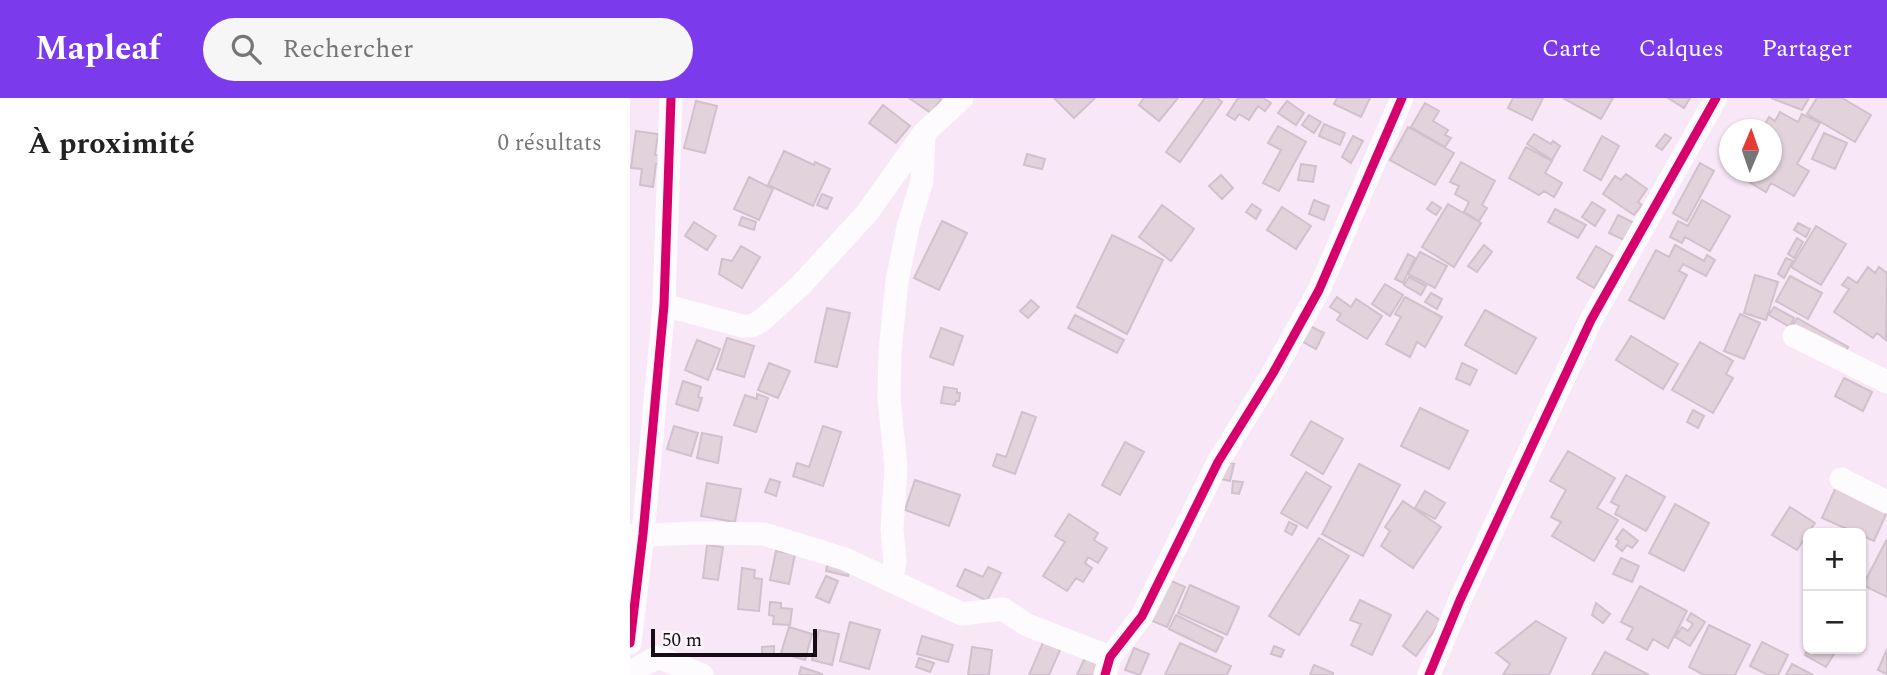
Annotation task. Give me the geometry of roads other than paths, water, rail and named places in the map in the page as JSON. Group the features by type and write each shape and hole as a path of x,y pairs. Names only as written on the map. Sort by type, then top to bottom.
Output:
{"street":[{"path":"630,643 637,535 664,304 671,98"},
{"path":"664,304 742,326 752,326 761,321 801,285 867,213 924,133 962,98"},
{"path":"637,535 764,534 845,559 962,614 1003,609 1027,625 1107,666 1142,616 1218,462 1273,373 1319,290 1402,98"},
{"path":"1429,675 1460,600 1591,320 1716,98"},
{"path":"891,581 895,562 892,529 896,467 889,398 890,352 900,268 911,213 922,181 924,133"},
{"path":"1794,336 1887,382"},
{"path":"1841,479 1887,502"},
{"path":"630,672 659,657 702,675"}]}
